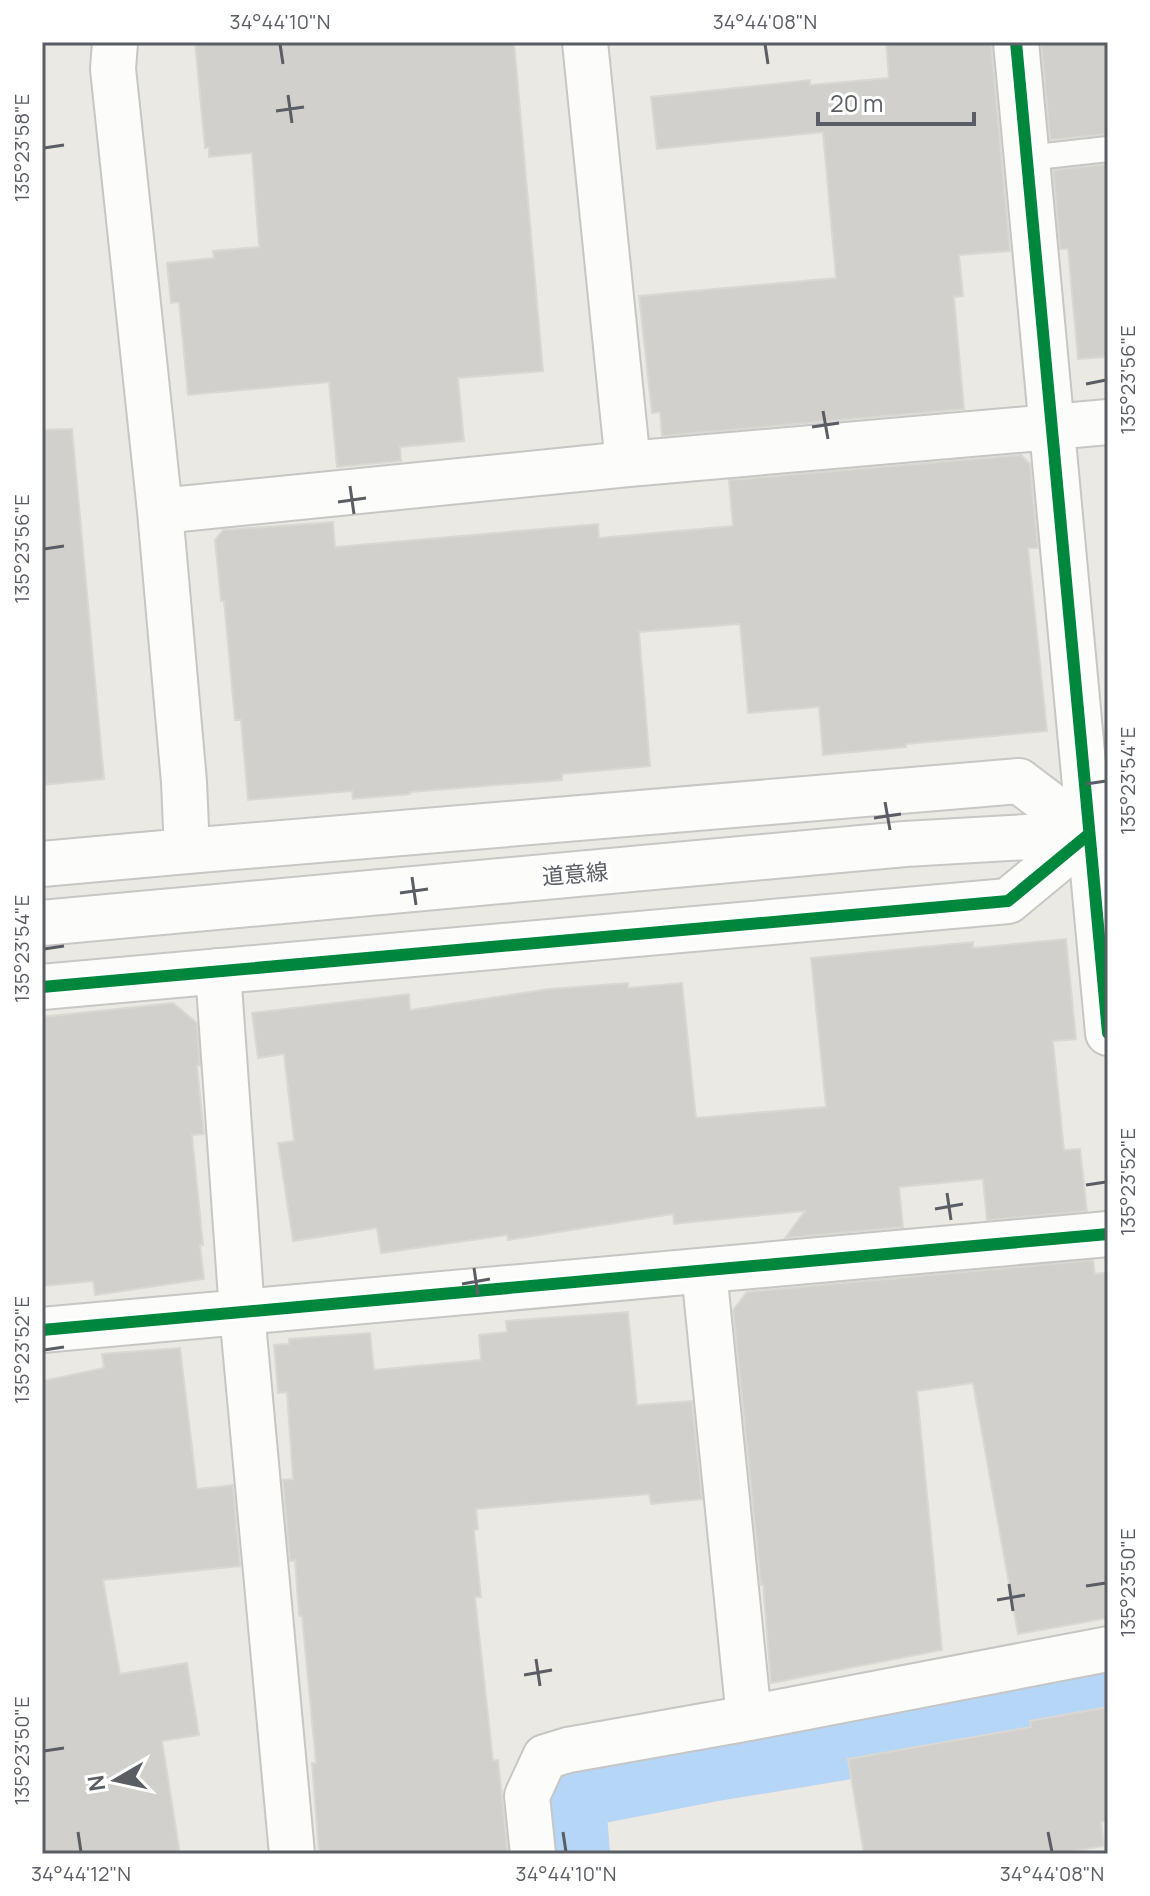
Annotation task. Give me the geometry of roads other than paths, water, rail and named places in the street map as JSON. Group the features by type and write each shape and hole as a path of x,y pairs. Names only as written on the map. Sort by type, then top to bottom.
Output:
{"street":[{"path":"115,42 113,69 160,511 187,851"},
{"path":"585,42 628,464"},
{"path":"1016,42 1052,427 1098,833 1108,1033"},
{"path":"160,511 628,464 1108,422"},
{"path":"42,864 1019,781 1098,833"},
{"path":"42,987 1008,901 1098,833"},
{"name":"道意線","path":"42,923 905,844 1098,833"},
{"path":"218,971 242,1312 292,1854"},
{"path":"42,1330 1108,1234"},
{"path":"704,1271 749,1718"},
{"path":"533,1854 527,1796 545,1757 568,1750 1108,1649"}],"lane":[{"path":"1027,158 1108,149"}],"waterway":[{"path":"563,1854 559,1805 566,1789 579,1780 703,1756 1108,1689"}]}
